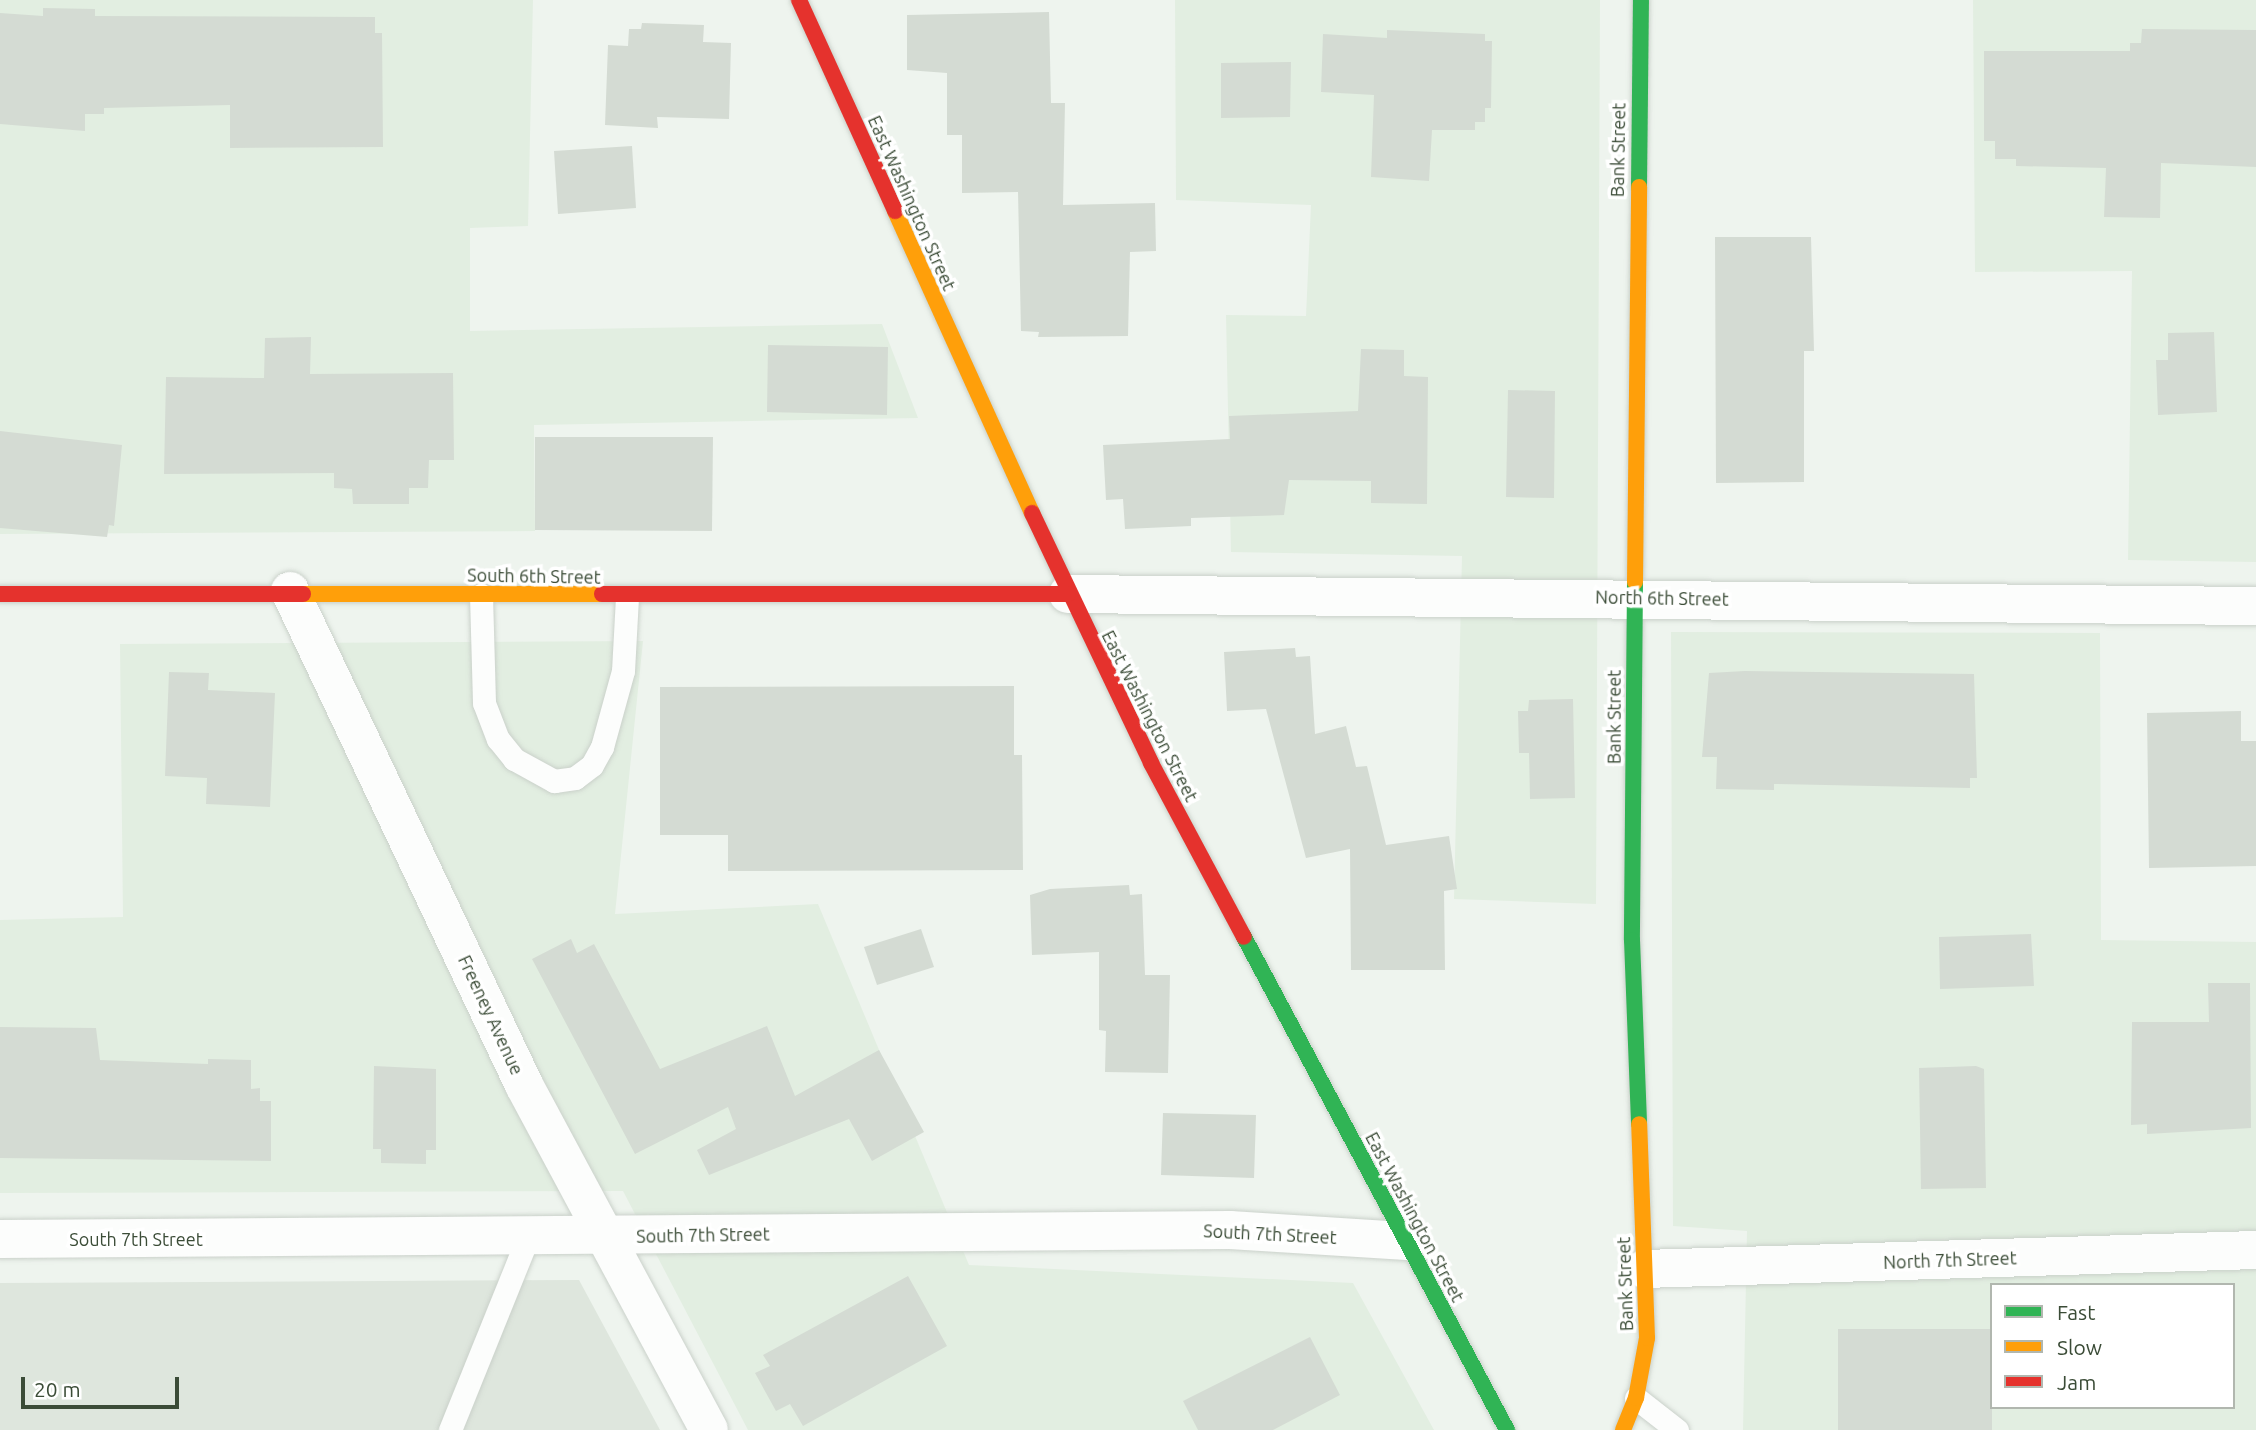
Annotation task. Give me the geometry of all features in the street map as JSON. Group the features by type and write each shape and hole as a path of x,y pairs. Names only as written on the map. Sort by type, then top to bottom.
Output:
{"street":[{"name":"East Washington Street","path":"799,0 1068,594 1157,775 1507,1430"},
{"name":"Bank Street","path":"1623,1430 1636,1398 1647,1338 1633,954 1633,598 1641,0"},
{"name":"South 6th Street","path":"0,594 290,592 627,597 1068,594"},
{"name":"Freeney Avenue","path":"290,592 524,1085 709,1430"},
{"name":"North 6th Street","path":"1068,594 2256,606"},
{"name":"South 7th Street","path":"0,1239 1230,1230 1406,1241"},
{"name":"North 7th Street","path":"1644,1269 2256,1250"}],"lane":[{"path":"481,595 484,703 498,740 514,759 554,781 575,778 592,765 602,747 623,671 627,597"},
{"path":"450,1430 528,1237"},
{"path":"1636,1398 1677,1430"}],"shaded area":[{"path":"0,0 533,0 528,226 470,228 470,331 882,324 918,418 534,425 535,531 0,534"},
{"path":"1175,0 1600,0 1596,904 1454,899 1462,556 1231,552 1226,315 1306,316 1311,205 1176,200"},
{"path":"1973,0 2256,0 2256,562 2128,560 2132,271 1975,272"},
{"path":"1671,632 2100,633 2101,940 2256,942 2256,1430 1743,1430 1747,1231 1673,1226"},
{"path":"643,641 615,914 818,904 969,1265 1353,1283 1434,1430 748,1430 623,1191 0,1193 0,920 123,917 120,644"},
{"path":"579,1280 660,1430 0,1430 0,1283"}],"building":[{"path":"43,8 95,9 95,16 375,17 375,33 382,33 383,147 230,148 230,105 104,108 104,114 85,114 85,131 0,124 0,13 43,16"},
{"path":"1049,12 1051,103 1065,103 1063,205 1155,203 1156,251 1130,252 1128,336 1038,337 1039,332 1021,331 1018,192 962,193 962,135 947,135 947,73 907,70 907,15"},
{"path":"642,23 704,25 703,42 731,43 729,119 657,117 658,128 605,125 608,45 628,46 629,29 641,29"},
{"path":"2142,29 2256,30 2256,167 2161,163 2160,218 2104,217 2106,168 2016,166 2016,159 1995,159 1995,141 1984,141 1984,51 2130,51 2130,43 2141,43"},
{"path":"1387,30 1485,34 1485,41 1492,41 1491,108 1485,108 1485,122 1475,122 1475,130 1432,130 1429,181 1371,177 1374,95 1321,92 1323,34 1387,38"},
{"path":"1291,62 1290,117 1221,118 1221,63"},
{"path":"632,146 636,208 558,214 554,151"},
{"path":"1715,237 1811,237 1814,351 1804,351 1804,482 1716,483"},
{"path":"2214,332 2217,412 2158,415 2156,360 2168,360 2168,333"},
{"path":"311,337 310,374 453,373 454,460 429,460 428,488 409,488 409,504 353,504 352,489 334,488 334,473 164,474 166,377 264,378 265,338"},
{"path":"768,345 888,347 887,415 767,412"},
{"path":"1361,349 1404,350 1404,376 1428,377 1427,504 1371,503 1371,481 1289,480 1284,515 1191,518 1191,526 1125,529 1123,499 1106,500 1103,445 1230,439 1229,416 1358,411"},
{"path":"1508,390 1555,391 1554,498 1506,497"},
{"path":"0,431 122,445 114,526 109,525 107,537 0,528"},
{"path":"535,437 713,437 712,531 535,530"},
{"path":"1295,648 1296,657 1310,656 1315,734 1346,726 1356,767 1367,766 1386,845 1449,836 1457,889 1444,891 1445,970 1351,970 1350,849 1306,858 1266,709 1227,711 1224,652"},
{"path":"1745,671 1974,674 1977,778 1970,778 1970,788 1774,784 1774,790 1716,789 1717,757 1702,757 1709,673"},
{"path":"169,672 209,673 208,690 275,693 270,807 206,804 207,778 165,776"},
{"path":"1014,686 1014,755 1022,755 1023,870 728,871 728,835 660,835 660,687"},
{"path":"1573,699 1575,798 1530,799 1529,753 1519,753 1518,711 1528,711 1529,700"},
{"path":"2241,711 2241,741 2256,741 2256,866 2149,868 2147,713"},
{"path":"1129,885 1130,895 1142,894 1145,975 1170,975 1168,1073 1105,1072 1106,1031 1099,1030 1099,952 1032,955 1030,895 1050,889"},
{"path":"921,929 934,967 877,985 864,947"},
{"path":"2031,934 2034,986 1940,989 1939,937"},
{"path":"571,939 577,953 594,944 660,1069 767,1026 795,1096 879,1050 924,1132 872,1161 849,1119 709,1175 697,1150 736,1129 728,1107 635,1154 532,959"},
{"path":"2208,983 2250,983 2251,1128 2147,1134 2147,1124 2131,1125 2132,1022 2209,1022"},
{"path":"0,1027 96,1028 100,1060 208,1064 208,1059 251,1060 251,1089 260,1088 260,1101 271,1101 271,1161 0,1158"},
{"path":"374,1066 436,1069 436,1150 426,1150 426,1164 381,1163 381,1149 373,1149"},
{"path":"1976,1066 1984,1069 1986,1188 1921,1189 1919,1068"},
{"path":"1163,1113 1256,1115 1254,1178 1161,1175"},
{"path":"908,1276 947,1346 803,1426 790,1404 776,1411 755,1373 770,1366 763,1355"},
{"path":"1838,1329 1990,1329 1992,1430 1838,1430"},
{"path":"1310,1337 1340,1395 1273,1430 1198,1430 1183,1401"}],"traffic: fast":[{"path":"1639,187 1641,0"},
{"path":"1635,582 1632,940 1639,1124"},
{"path":"1244,937 1507,1430"}],"traffic: slow":[{"path":"1635,582 1639,187"},
{"path":"895,211 1032,513"},
{"path":"303,594 602,594"},
{"path":"1623,1430 1636,1398 1647,1338 1639,1124"}],"traffic: jam":[{"path":"799,0 895,211"},
{"path":"1032,513 1151,763 1244,937"},
{"path":"0,594 303,594"},
{"path":"602,594 1068,594"}]}
